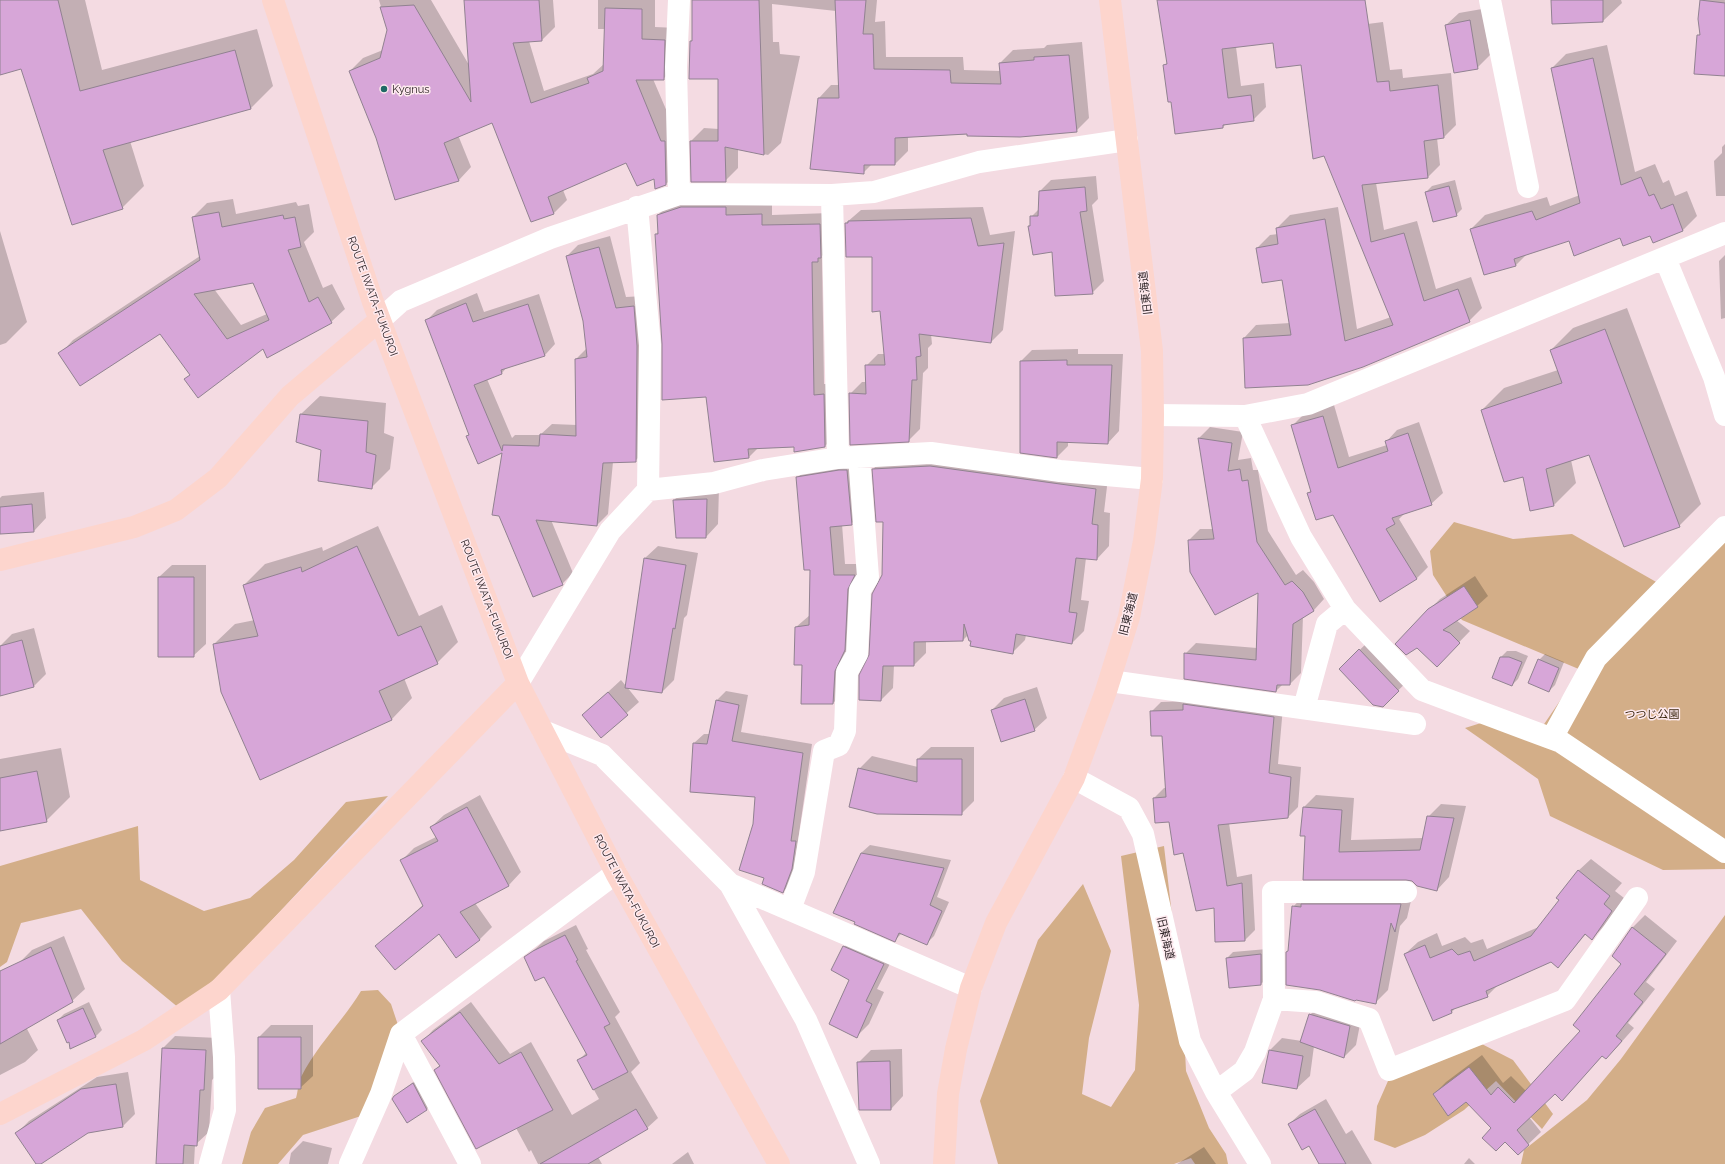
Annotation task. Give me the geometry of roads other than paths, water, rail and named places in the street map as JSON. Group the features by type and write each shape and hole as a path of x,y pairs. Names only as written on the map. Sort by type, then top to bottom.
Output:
{"street":[{"name":"ROUTE IWATA-FUKUROI","path":"273,0 373,302 518,683 616,873 779,1164"},
{"path":"679,0 676,67 679,194"},
{"name":"旧東海道","path":"1110,0 1128,140 1152,351 1152,480 1144,541 1129,617 1110,680 1074,778 1129,808 1142,834 1190,1041 1216,1092 1260,1164"},
{"path":"1490,0 1528,187"},
{"path":"0,560 134,527 176,510 218,478 290,396 401,301 550,238 637,207 679,194 832,195 874,192 979,162 1128,140"},
{"path":"790,910 804,872 824,751 839,744 845,732 847,672 857,654 860,590 868,577 848,457 832,195"},
{"path":"637,207 650,345 648,490"},
{"path":"1153,415 1245,416 1308,404 1725,233"},
{"path":"1665,258 1714,377 1725,415"},
{"path":"1245,416 1301,537 1345,609 1422,690 1561,742 1725,852"},
{"path":"0,1114 144,1040 219,990 518,683 610,531 648,490 714,483 763,470 848,457 930,453 1060,471 1152,480"},
{"path":"1552,738 1596,658 1725,527"},
{"path":"1304,708 1327,624 1345,609"},
{"path":"1110,680 1415,724"},
{"path":"543,731 602,755 730,884 806,1020 868,1164"},
{"path":"944,1164 948,1094 956,1049 971,988 996,923 1074,778"},
{"path":"350,1164 381,1094 401,1034 616,873"},
{"path":"730,884 971,988"},
{"path":"1216,1092 1244,1071 1255,1052 1274,999 1274,892 1406,892"},
{"path":"1274,999 1316,1002 1369,1019 1389,1070 1565,1000 1637,898"},
{"path":"210,1164 225,1110 224,1057 219,990"},
{"path":"401,1034 470,1164"}],"place":[{"name":"Kygnus","path":"384,89"}],"park label":[{"name":"つつじ公園","path":"1652,714"}]}
